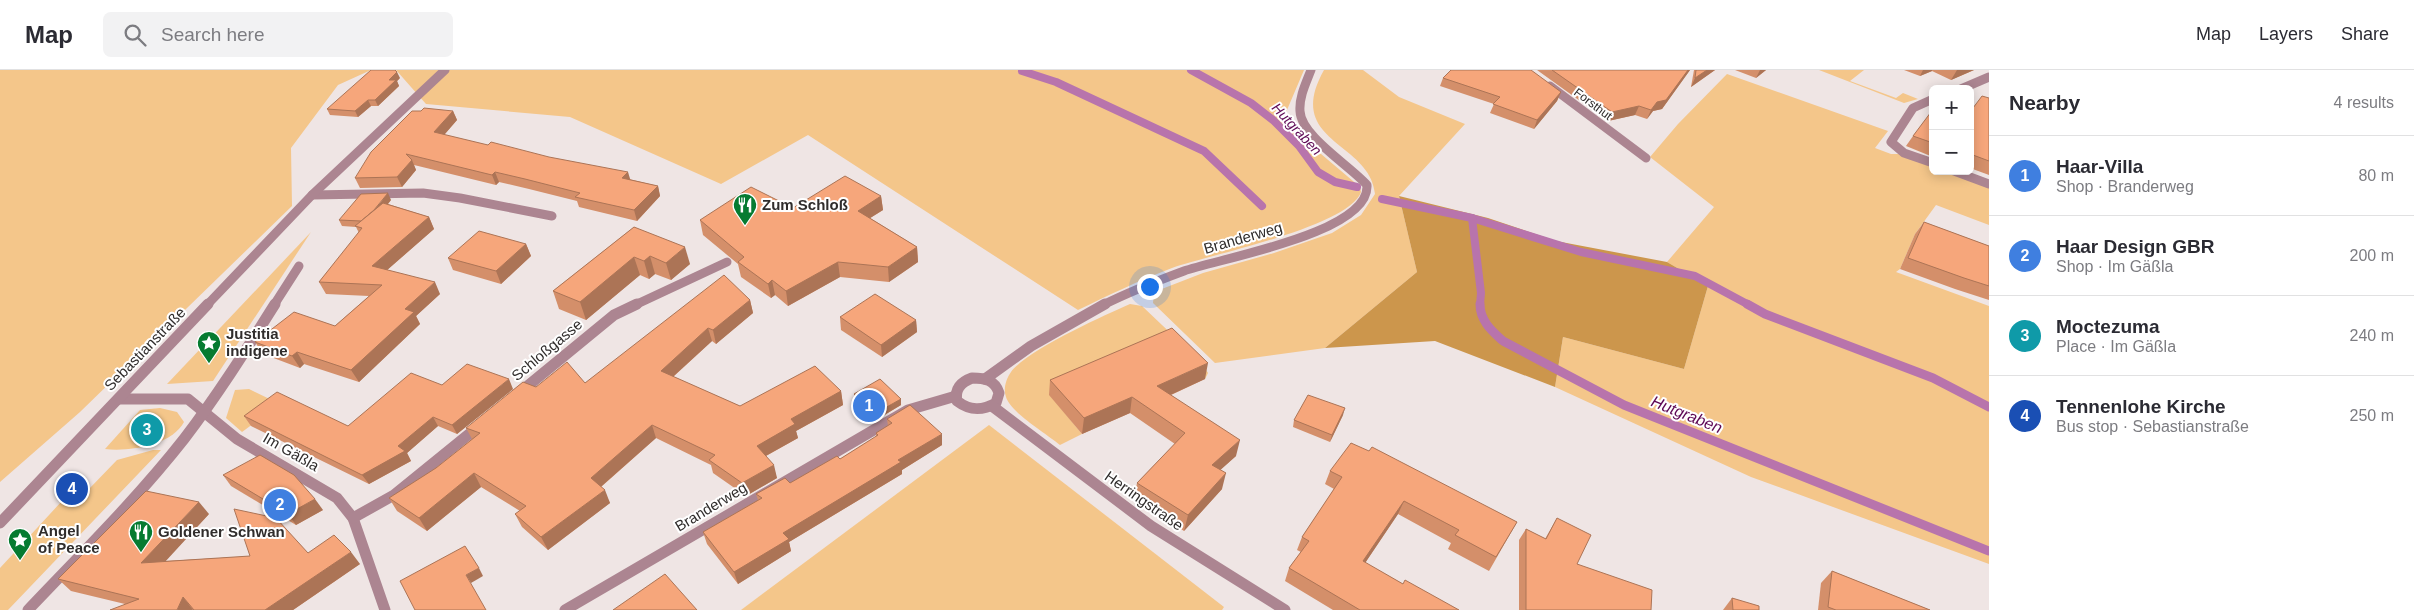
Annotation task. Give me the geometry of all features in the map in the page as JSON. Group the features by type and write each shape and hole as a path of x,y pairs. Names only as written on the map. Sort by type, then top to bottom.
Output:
{"street":[{"name":"Sebastianstraße","path":"0,523 312,195 445,70"},
{"name":"Branderweg","path":"565,610 884,424 916,408 956,396 956,391 961,383 972,378 985,379 1034,342 1138,290 1185,271 1313,232 1361,205 1366,197 1367,185 1310,134 1302,122 1298,110 1298,102 1311,70"},
{"path":"1970,85 1989,77"},
{"name":"Forsthut","path":"1540,80 1646,158"},
{"path":"1929,101 1913,108 1891,142 1894,147 1904,153 1929,162"},
{"path":"1965,175 1989,184"},
{"path":"312,195 388,192 426,193 552,216"},
{"name":"Schloßgasse","path":"509,401 614,315 727,262"},
{"path":"28,610 125,509 205,412 299,266"},
{"path":"956,396 962,406 969,409 978,410 992,406 999,393 995,385 985,379"},
{"name":"Im Gäßla","path":"119,399 188,399 220,427 238,439 337,498 354,518 385,610"},
{"name":"Herringstraße","path":"992,406 1151,526 1286,610"},
{"path":"354,518 402,489 486,420"}],"shaded area":[{"path":"0,70 371,70 338,85 291,148 292,206 80,412 0,482"},
{"path":"396,70 1304,70 1284,117 1301,137 1360,187 1361,192 1351,205 1331,217 1305,228 1172,268 1078,310 808,135 721,184 570,117 426,104"},
{"path":"1324,70 1363,70 1399,97 1465,124 1399,196 1417,272 1325,348 1215,363 1153,303 1154,292 1203,273 1274,253 1332,233 1361,215 1375,194 1370,176 1359,163 1332,140 1321,127 1314,113 1314,94"},
{"path":"1819,70 1864,70 1850,81 1896,98 1903,93 1918,99 1904,103"},
{"path":"1727,74 1888,131 1875,148 1891,154 1901,154 1929,164 1929,175 1958,175 1989,186 1989,225 1936,205 1915,234 1900,269 1896,272 1989,306 1989,564 1751,477 1555,387 1563,337 1684,369 1708,286 1667,262 1714,207 1650,157 1678,124"},
{"path":"1399,196 1488,218 1556,241 1667,262 1708,286 1684,369 1563,337 1555,387 1435,341 1325,348 1417,272"},
{"path":"311,232 213,381 167,384"},
{"path":"1130,304 1142,306 1202,363 1208,373 1205,379 1169,344 1050,395 1082,434 1060,445 1022,416 1009,403 1005,391 1008,378 1020,363 1049,344"},
{"path":"249,389 280,404 242,432 226,418 235,390"},
{"path":"160,408 177,412 184,422 170,436 137,448 105,449 140,410"},
{"path":"989,425 1224,607 1222,610 741,610"},
{"path":"153,450 161,450 8,610 0,610 0,568 74,488 89,489 117,460"}],"building":[{"path":"371,70 395,70 397,72 389,80 396,80 375,100 368,100 355,111 327,109"},
{"path":"1451,70 1531,70 1561,92 1537,120 1493,104 1500,97 1443,78"},
{"path":"1552,70 1688,70 1666,100 1657,102 1651,110 1639,106 1612,112"},
{"path":"1696,70 1707,70 1695,78"},
{"path":"1982,96 1989,98 1989,161 1974,155 1974,107"},
{"path":"424,108 453,111 434,132 488,145 491,142 549,157 628,172 622,178 658,186 634,210 575,197 580,193 525,179 495,172 492,175 406,154 412,160 397,177 355,178 371,152 412,111 421,111"},
{"path":"1929,115 1929,142 1913,136"},
{"path":"845,176 881,196 858,211 917,247 888,267 838,262 786,291 772,280 768,284 738,262 744,257 700,220 751,187 793,208"},
{"path":"388,193 374,210 361,221 339,220 361,194"},
{"path":"383,203 429,217 372,266 435,282 405,309 414,312 351,370 297,352 292,356 255,342 294,312 335,326 382,285 319,282 362,228 355,226"},
{"path":"1924,222 1989,246 1989,286 1908,258"},
{"path":"634,227 685,247 666,263 650,256 644,261 634,257 580,302 553,291"},
{"path":"479,231 526,244 496,271 448,258"},
{"path":"724,275 750,300 713,330 708,328 661,371 740,406 815,366 841,391 791,419 795,424 757,446 774,465 742,483 709,460 715,455 652,425 591,478 605,490 541,537 515,514 526,506 474,473 419,518 389,498 436,468 480,433 466,428 523,382 536,387 567,362 585,383"},
{"path":"875,294 916,320 881,345 840,317"},
{"path":"1172,328 1208,363 1157,386 1240,440 1212,465 1226,473 1188,515 1137,483 1185,433 1132,397 1084,418 1050,380"},
{"path":"467,364 509,379 452,425 433,417 398,446 405,451 362,475 244,416 277,392 348,426 411,373 442,385"},
{"path":"880,379 901,399 876,413 854,394"},
{"path":"1308,395 1345,408 1332,435 1294,420"},
{"path":"910,405 942,434 898,460 901,462 783,533 789,539 734,572 703,532 762,498 756,494 785,478 790,483 837,456 840,459 878,435 876,433 892,423 887,419"},
{"path":"1351,443 1369,451 1372,447 1517,522 1496,557 1455,535 1459,530 1404,501 1363,561 1403,584 1405,580 1459,610 1360,610 1289,568 1309,541 1302,537 1342,477 1330,471"},
{"path":"260,455 294,475 315,499 288,514 223,475"},
{"path":"146,491 199,502 141,563 250,556 234,509 276,518 308,553 334,535 351,552 265,610 194,610 183,597 177,610 110,610 139,599 58,579"},
{"path":"1557,518 1591,535 1577,564 1652,590 1651,610 1526,610 1526,529 1546,539"},
{"path":"465,546 479,568 466,575 486,610 415,610 400,581"},
{"path":"1832,571 1930,610 1836,610 1828,607"},
{"path":"665,574 697,610 613,610"},
{"path":"1732,598 1759,606 1759,610 1733,610"}],"waterway":[{"name":"Hutgraben","path":"1191,70 1251,103 1273,120 1299,146 1318,172 1335,182 1357,187"},
{"path":"1022,71 1056,82 1204,151 1262,206"},
{"name":"Hutgraben","path":"1382,199 1472,218"},
{"name":"Hutgraben","path":"1472,218 1581,252 1695,276 1749,305"},
{"name":"Hutgraben","path":"1472,218 1481,293 1480,304"},
{"name":"Hutgraben","path":"1480,304 1484,321 1503,341 1624,405 1989,551"},
{"name":"Hutgraben","path":"1747,304 1765,314 1933,378 1989,407"}],"place":[{"name":"Zum Schloß","path":"745,226"},
{"name":"Justitia indigene","path":"209,364"},
{"name":"Haar-Villa","path":"869,406"},
{"name":"Moctezuma","path":"147,430"},
{"name":"Tennenlohe Kirche","path":"72,489"},
{"name":"Haar Design GBR","path":"280,505"},
{"name":"Goldener Schwan","path":"141,553"},
{"name":"Angel of Peace","path":"20,561"}]}
